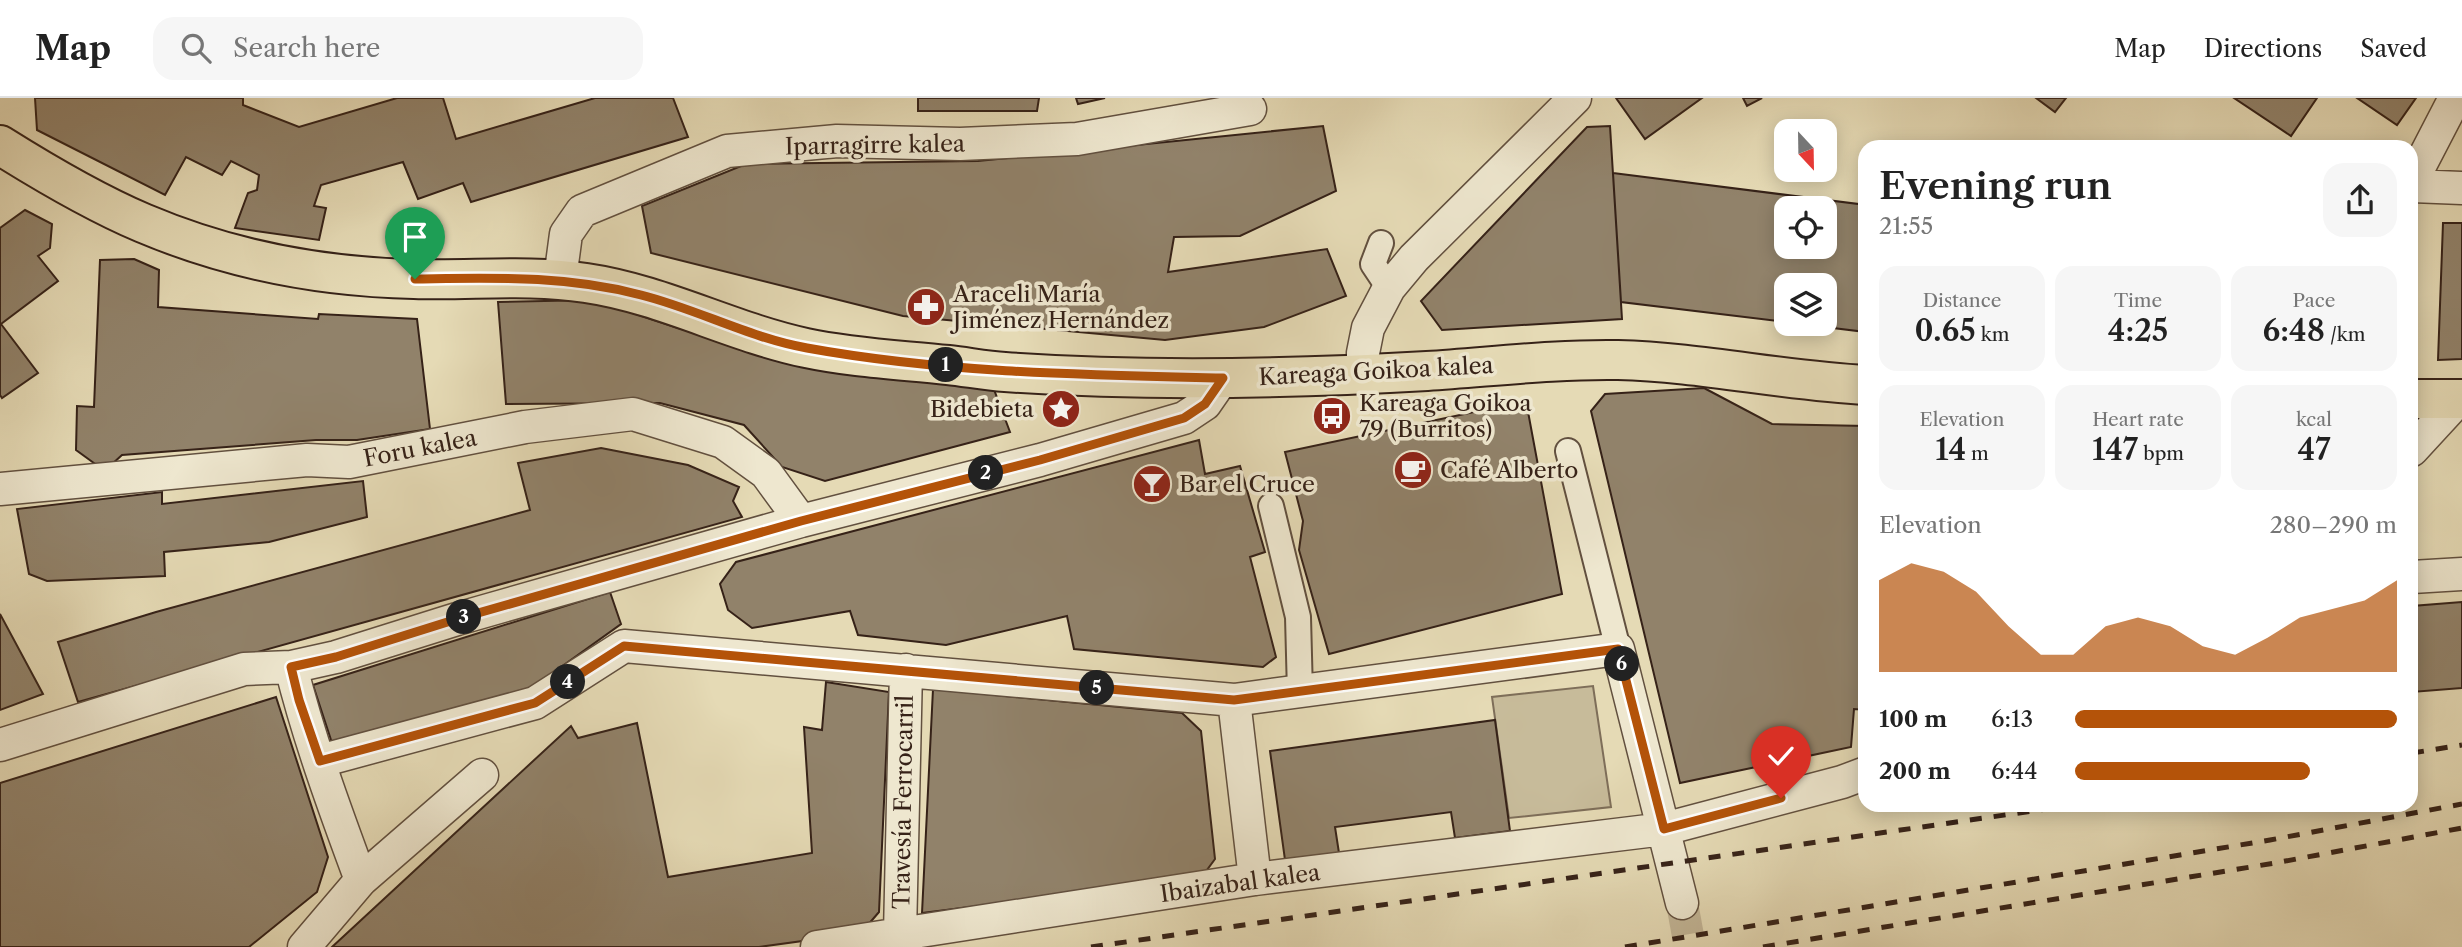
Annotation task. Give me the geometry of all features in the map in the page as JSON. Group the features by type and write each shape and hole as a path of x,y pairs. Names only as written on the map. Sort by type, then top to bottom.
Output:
{"main road":[{"name":"Kareaga Goikoa kalea","path":"5,157 142,222 202,244 276,264 327,273 415,279 505,277 590,283 643,295 803,348 869,358 1002,372 1223,378 1620,360 1858,385"},
{"path":"2418,399 2460,399"}],"street":[{"path":"1363,373 1363,352 1368,328 1389,288 1414,258 1575,98"},
{"path":"2418,171 2455,98"},
{"name":"Iparragirre kalea","path":"560,279 566,234 582,211 727,151 837,141 960,144 1077,139 1250,109"},
{"path":"2418,184 2462,188"},
{"path":"1381,243 1373,264 1389,288"},
{"path":"0,744 244,669 291,667 336,657 457,619 801,521 1040,460 1184,418 1205,404 1223,378"},
{"path":"2418,444 2460,399"},
{"name":"Foru kalea","path":"0,489 307,460 349,462 525,427 633,414 723,442 766,473 801,521"},
{"path":"1568,451 1682,903"},
{"path":"1271,506 1298,617 1300,693"},
{"path":"2418,577 2462,574"},
{"path":"320,761 535,703 624,646 1234,700 1618,649"},
{"path":"291,667 299,700 361,880"},
{"name":"Travesía Ferrocarril","path":"900,934 906,670"},
{"path":"1234,700 1255,879"},
{"path":"304,947 361,880 482,775"},
{"name":"Ibaizabal kalea","path":"817,947 1255,879 1664,829 1858,776"}],"shaded area":[{"path":"1593,686 1611,807 1509,818 1492,697"}],"building":[{"path":"35,98 243,98 243,105 299,127 397,98 443,98 456,139 595,98 673,98 688,137 471,202 463,183 418,199 403,162 321,185 314,206 326,208 319,240 235,228 248,193 257,190 259,175 231,161 222,175 186,157 165,195 37,130"},
{"path":"918,98 1039,98 1037,111 918,111"},
{"path":"1076,98 1105,98 1078,104"},
{"path":"1616,98 1702,98 1645,139"},
{"path":"1743,98 1762,98 1747,106"},
{"path":"2036,98 2066,98 2055,112"},
{"path":"2234,98 2317,98 2291,136"},
{"path":"2357,98 2416,98 2397,125"},
{"path":"1323,126 1336,191 1240,236 1174,237 1168,272 1327,249 1346,296 1264,327 1165,340 903,316 651,253 642,206 746,164 978,161"},
{"path":"1610,126 1622,319 1442,330 1421,301 1587,127"},
{"path":"1613,173 1795,196 1774,196 1774,259 1837,259 1837,201 1858,204 1858,331 1837,328 1837,273 1774,273 1774,320 1621,302"},
{"path":"25,210 52,224 50,248 38,256 58,281 1,324 38,373 2,398 0,395 0,228"},
{"path":"2443,223 2462,223 2462,359 2438,360"},
{"path":"134,259 159,270 158,307 318,319 319,314 417,319 430,429 357,440 316,440 122,455 111,465 98,466 76,450 77,406 94,407 100,260"},
{"path":"593,300 800,363 993,387 1010,432 825,481 782,467 744,425 660,403 506,404 498,302"},
{"path":"1704,388 1772,424 1858,426 1858,709 1854,709 1851,747 1680,783 1591,411 1605,394"},
{"path":"1526,401 1562,594 1329,654 1299,550 1303,521 1285,452"},
{"path":"1199,440 1205,474 1240,466 1265,552 1250,557 1276,657 1263,667 1074,649 1067,616 946,645 858,635 850,611 752,628 728,610 720,584 736,562"},
{"path":"601,448 688,465 739,487 733,501 742,517 78,702 58,642 156,612 530,510 518,463"},
{"path":"363,481 367,517 269,542 164,552 165,576 47,581 29,574 17,509 162,492 162,504"},
{"path":"610,592 621,624 529,690 333,746 313,685"},
{"path":"2462,602 2462,688 2418,692 2418,606"},
{"path":"0,614 43,694 0,710"},
{"path":"826,682 889,692 879,912 861,933 759,947 332,947 571,726 578,738 637,723 668,877 812,853 804,727 822,730"},
{"path":"933,689 1182,713 1201,731 1215,859 1201,878 922,913"},
{"path":"276,697 328,857 317,892 249,947 0,947 0,783"},
{"path":"1495,720 1510,831 1455,838 1451,812 1335,827 1339,853 1285,860 1270,751"}],"tunnel":[{"path":"1682,903 1690,947"}],"railway":[{"path":"2418,752 2462,745"},
{"path":"1625,947 2270,840 2462,804"},
{"path":"1091,947 2026,812"},
{"path":"1763,947 2275,863 2462,828"}],"place":[{"name":"Araceli María Jiménez Hernández","path":"926,307"},
{"name":"Bidebieta","path":"1061,409"},
{"name":"Kareaga Goikoa 79 (Burritos)","path":"1332,416"},
{"name":"Café Alberto","path":"1413,470"},
{"name":"Bar el Cruce","path":"1152,484"}],"route":[{"path":"415,279 505,277 590,283 643,295 803,348 869,358 1002,372 1223,378 1205,404 1184,418 1040,460 801,521 457,619 336,657 291,667 320,761 535,703 624,646 1234,700 1618,649 1664,829 1781,798"}]}
